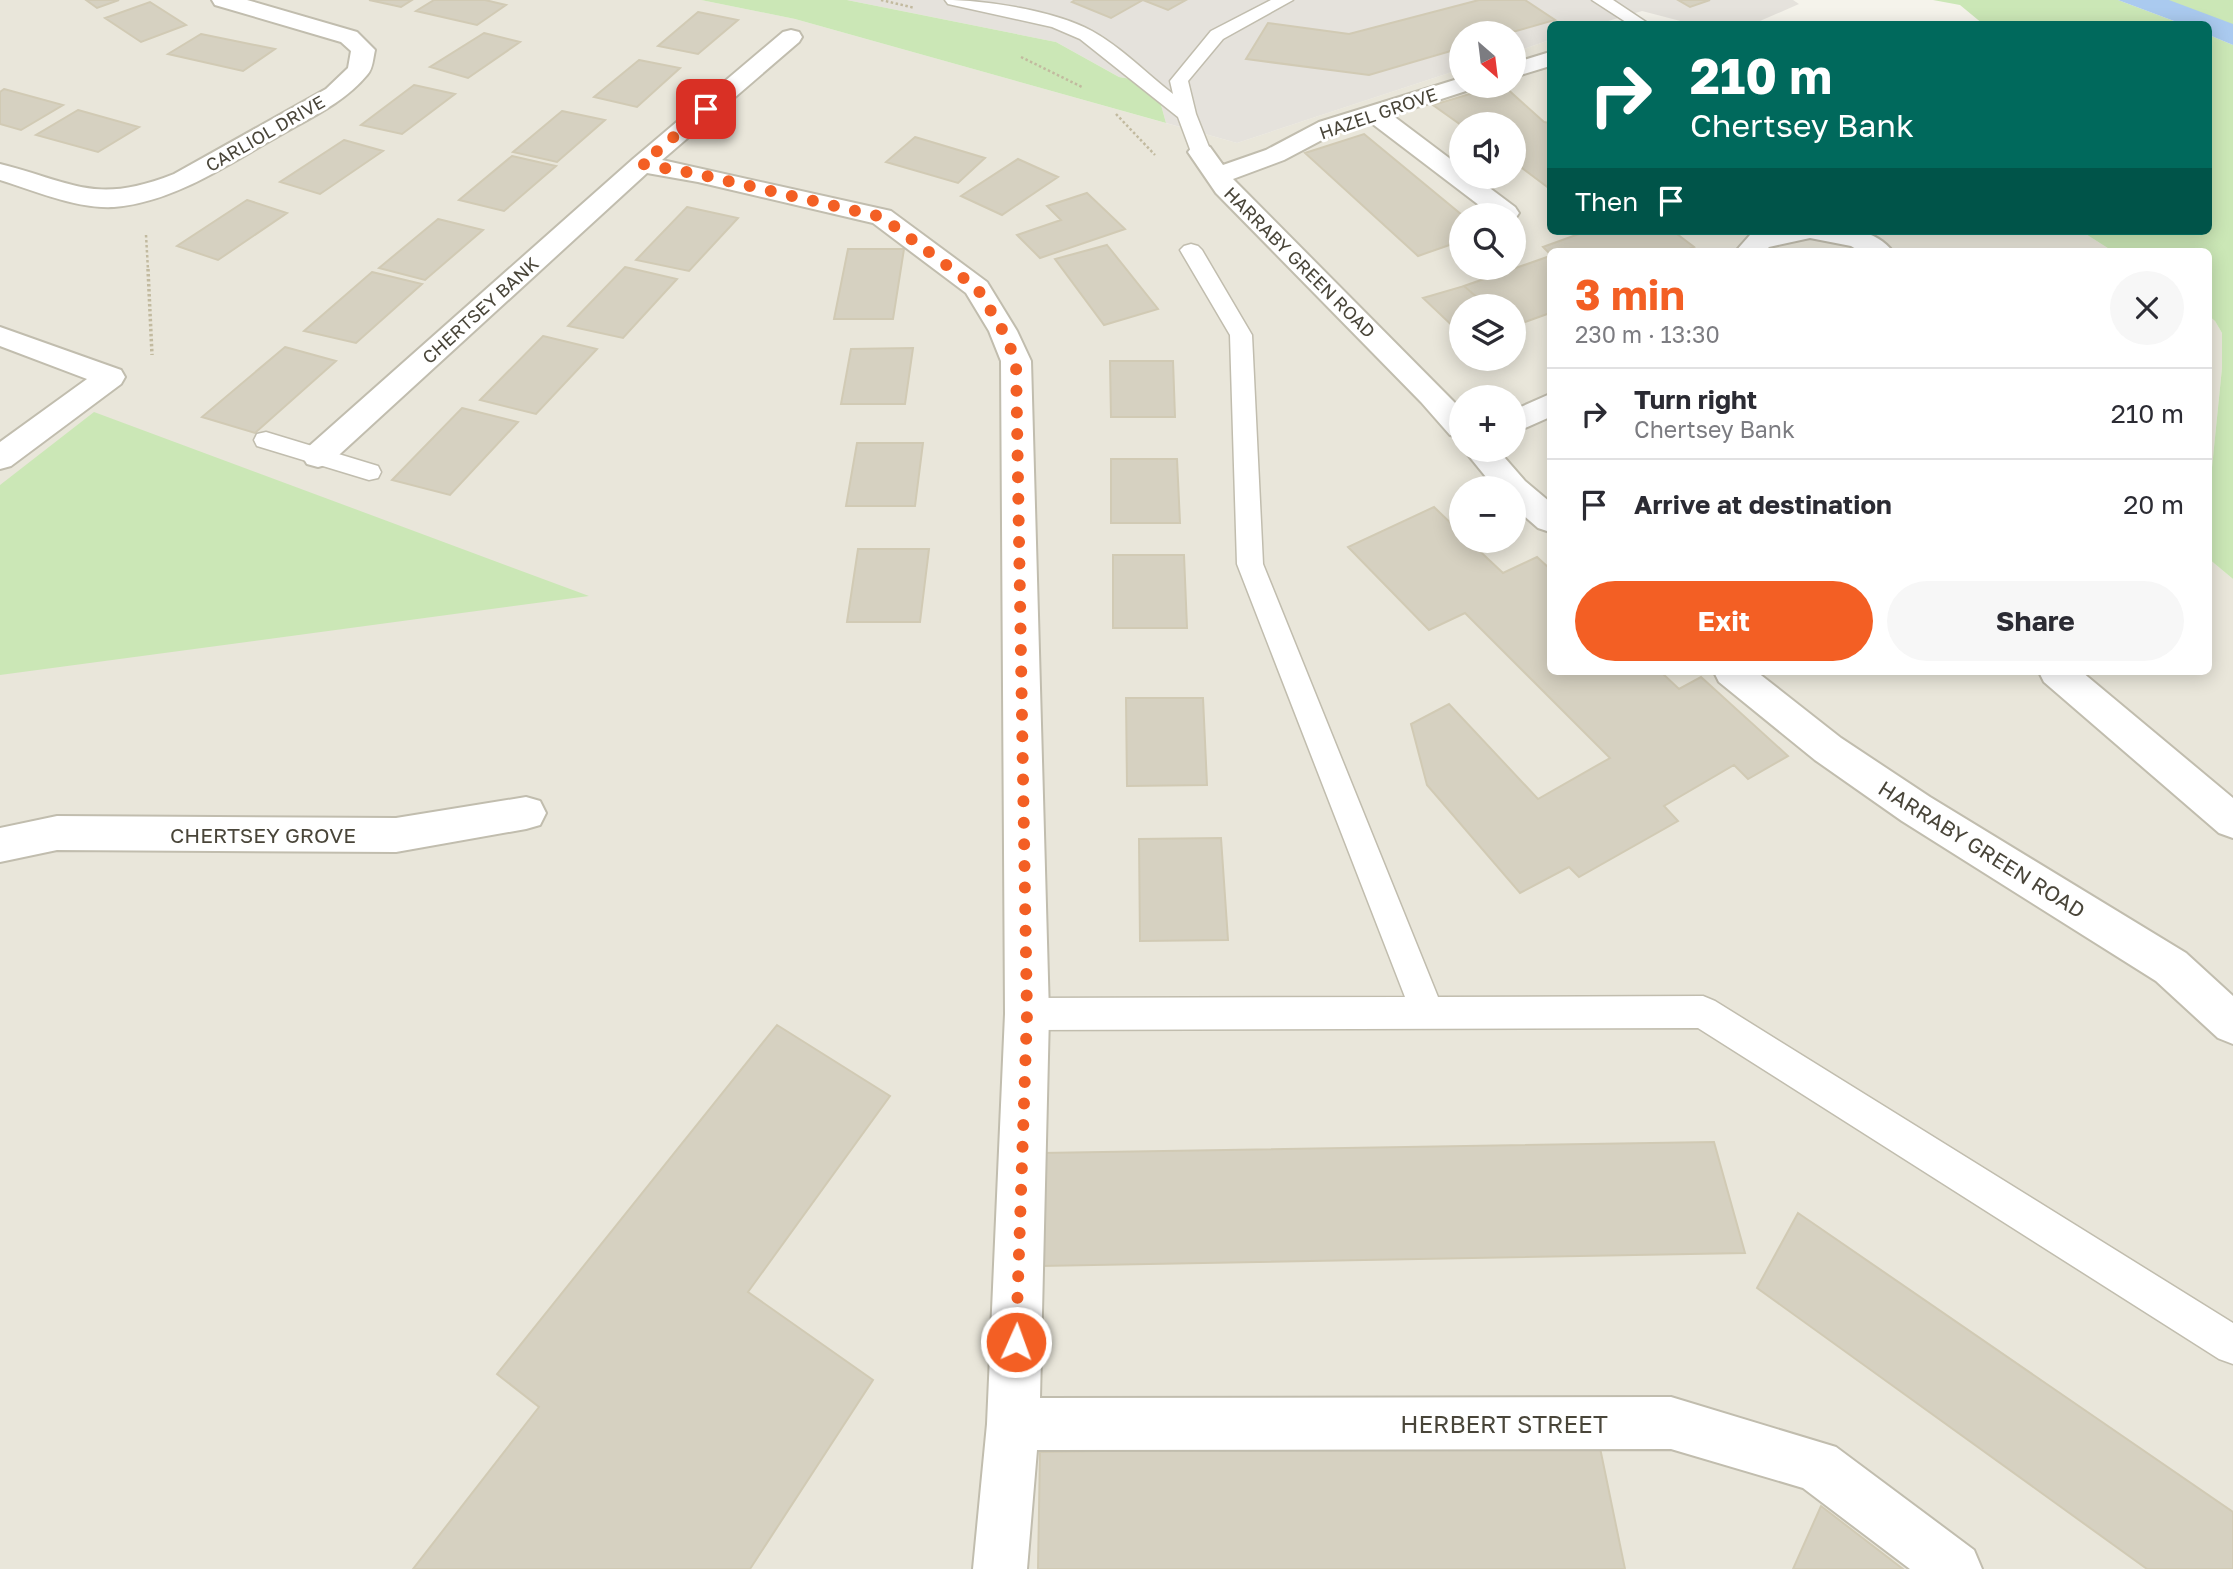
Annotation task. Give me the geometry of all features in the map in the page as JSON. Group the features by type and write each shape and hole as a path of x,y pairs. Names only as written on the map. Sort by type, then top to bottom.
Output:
{"street":[{"name":"CARLIOL DRIVE","path":"0,172 87,197 112,199 144,192 195,173 334,93 359,70 363,50 349,37 223,0"},
{"name":"CHERTSEY BANK","path":"318,456 642,164 791,37"},
{"path":"1526,66 1547,60"},
{"name":"HAZEL GROVE","path":"1218,176 1275,155 1328,127 1449,89"},
{"path":"1373,112 1493,203"},
{"name":"HARRABY GREEN ROAD","path":"1201,152 1225,187 1449,414"},
{"path":"642,164 698,174 882,217 977,288 1003,331 1016,361 1027,1014 1013,1424 1000,1569"},
{"path":"1753,248 1760,241 1788,235"},
{"path":"1836,235 1859,239 1873,248"},
{"path":"0,336 110,377"},
{"path":"0,458 110,377"},
{"path":"1526,417 1547,406"},
{"path":"1490,462 1502,476"},
{"path":"1526,500 1547,517"},
{"name":"HARRABY GREEN ROAD","path":"1736,675 1828,749 1916,809 2171,967 2233,1024"},
{"path":"2061,675 2233,821"},
{"name":"CHERTSEY GROVE","path":"0,845 57,833 396,835 526,813"},
{"name":"HERBERT STREET","path":"1013,1424 1671,1423 1817,1466 1955,1569"}],"lane":[{"path":"954,0 1057,23 1086,35 1187,114"},
{"path":"1027,16 1045,0"},
{"name":"HARRABY GREEN ROAD","path":"1201,152 1187,114 1179,81 1217,35 1284,0"},
{"path":"1601,0 1635,21"},
{"path":"1191,250 1241,335 1251,564 1428,1013"},
{"path":"266,440 369,472"},
{"path":"1027,1014 1703,1012 2233,1345"}],"path":[{"path":"881,0 925,10"},
{"path":"1016,55 1087,90"},
{"path":"1108,106 1152,155 1201,152"},
{"path":"110,377 153,354 144,192"}],"shaded area":[{"path":"0,0 701,0 795,19 1237,143 1449,73 1449,98 1526,98 1526,48 1547,41 1547,235 2087,235 2108,248 1547,248 1547,675 2212,675 2212,562 2233,579 2233,1569 0,1569"},
{"path":"847,0 1793,0 1799,4 1760,21 1680,21 1642,11 1608,21 1547,21 1547,41 1526,48 1526,21 1449,21 1449,73 1237,143 1166,123 1155,83 1119,77 1056,42"},
{"path":"2212,318 2222,333 2222,368 2212,467"}],"green space":[{"path":"701,0 847,0 1056,42 1119,77 1155,83 1166,123 795,19"},
{"path":"1933,0 2118,0 2174,21 1979,21 1960,5"},
{"path":"2135,0 2233,0 2233,28"},
{"path":"2212,36 2233,45 2233,579 2212,562 2212,467 2222,368 2222,333 2212,318 2212,248 2108,248 2087,235 2212,235"},
{"path":"94,412 589,596 0,675 0,485"}],"water":[{"path":"2118,0 2169,0 2233,24 2233,45 2212,36 2212,21 2174,21"}],"building":[{"path":"86,0 119,0 97,8"},
{"path":"369,0 412,0 401,7"},
{"path":"434,0 485,0 506,5 477,25 416,11"},
{"path":"1143,0 1111,18 1072,2"},
{"path":"1143,0 1186,0 1168,10"},
{"path":"1479,0 1525,0 1555,20 1526,28 1526,21 1449,21 1449,52 1369,75 1246,59 1268,23 1349,34"},
{"path":"1678,0 1710,0 1690,7"},
{"path":"150,2 186,25 141,42 105,18"},
{"path":"698,12 738,20 698,54 658,46"},
{"path":"484,33 520,42 468,78 430,67"},
{"path":"201,34 275,49 243,71 168,54"},
{"path":"639,60 680,68 637,107 594,97"},
{"path":"414,85 455,94 402,134 361,125"},
{"path":"4,89 63,105 21,130 0,124 0,92"},
{"path":"1456,98 1517,98 1547,122 1547,187 1526,171 1526,112 1449,112 1449,116 1433,105"},
{"path":"78,110 139,127 98,152 36,135"},
{"path":"562,111 605,120 557,162 513,152"},
{"path":"1364,134 1449,204 1449,245 1418,256 1305,153"},
{"path":"915,137 985,158 958,183 886,162"},
{"path":"344,140 383,151 320,194 280,182"},
{"path":"512,156 556,166 504,211 459,200"},
{"path":"1018,159 1058,177 1002,215 961,196"},
{"path":"1087,193 1125,229 1040,258 1017,235 1061,220 1047,206"},
{"path":"247,200 287,213 218,260 177,246"},
{"path":"687,207 738,218 689,271 636,260"},
{"path":"438,219 483,230 425,280 379,268"},
{"path":"1576,235 1678,235 1694,247 1547,248 1547,251 1543,247"},
{"path":"1107,245 1158,309 1104,325 1055,259"},
{"path":"848,249 904,249 893,319 834,319"},
{"path":"1547,257 1547,314 1526,322 1526,294 1473,294 1464,286 1481,280 1526,280 1526,264"},
{"path":"625,267 677,279 623,338 568,326"},
{"path":"372,272 422,284 356,343 304,331"},
{"path":"1464,286 1473,294 1449,294 1449,323 1423,298"},
{"path":"543,336 597,349 536,414 480,400"},
{"path":"285,347 336,361 255,433 202,417"},
{"path":"913,348 905,404 841,404 851,349"},
{"path":"1110,361 1173,361 1175,417 1111,417"},
{"path":"462,408 518,422 450,495 392,480"},
{"path":"857,443 923,443 915,506 846,506"},
{"path":"1111,459 1177,459 1180,523 1111,523"},
{"path":"1434,507 1449,521 1449,553 1482,553 1503,573 1537,557 1547,566 1547,675 1664,675 1679,689 1701,677 1788,756 1748,779 1734,765 1664,806 1678,821 1579,877 1569,867 1520,893 1427,785 1411,724 1449,704 1538,799 1610,758 1465,613 1429,630 1348,547"},
{"path":"858,549 929,549 920,622 847,622"},
{"path":"1113,555 1184,555 1187,628 1113,628"},
{"path":"1126,698 1203,698 1207,785 1127,786"},
{"path":"1221,838 1228,940 1140,941 1139,839"},
{"path":"777,1025 890,1096 748,1292 873,1380 750,1569 413,1569 539,1407 497,1374"},
{"path":"1714,1142 1745,1253 1040,1266 1042,1153"},
{"path":"1798,1213 2233,1512 2233,1569 2147,1569 1757,1288"},
{"path":"1599,1443 1625,1569 1038,1569 1040,1452"},
{"path":"1821,1506 1903,1569 1793,1569"}],"route":[{"path":"706,109 642,164 698,174 882,217 977,288 1003,331 1016,361 1027,1014 1016,1342"}]}
